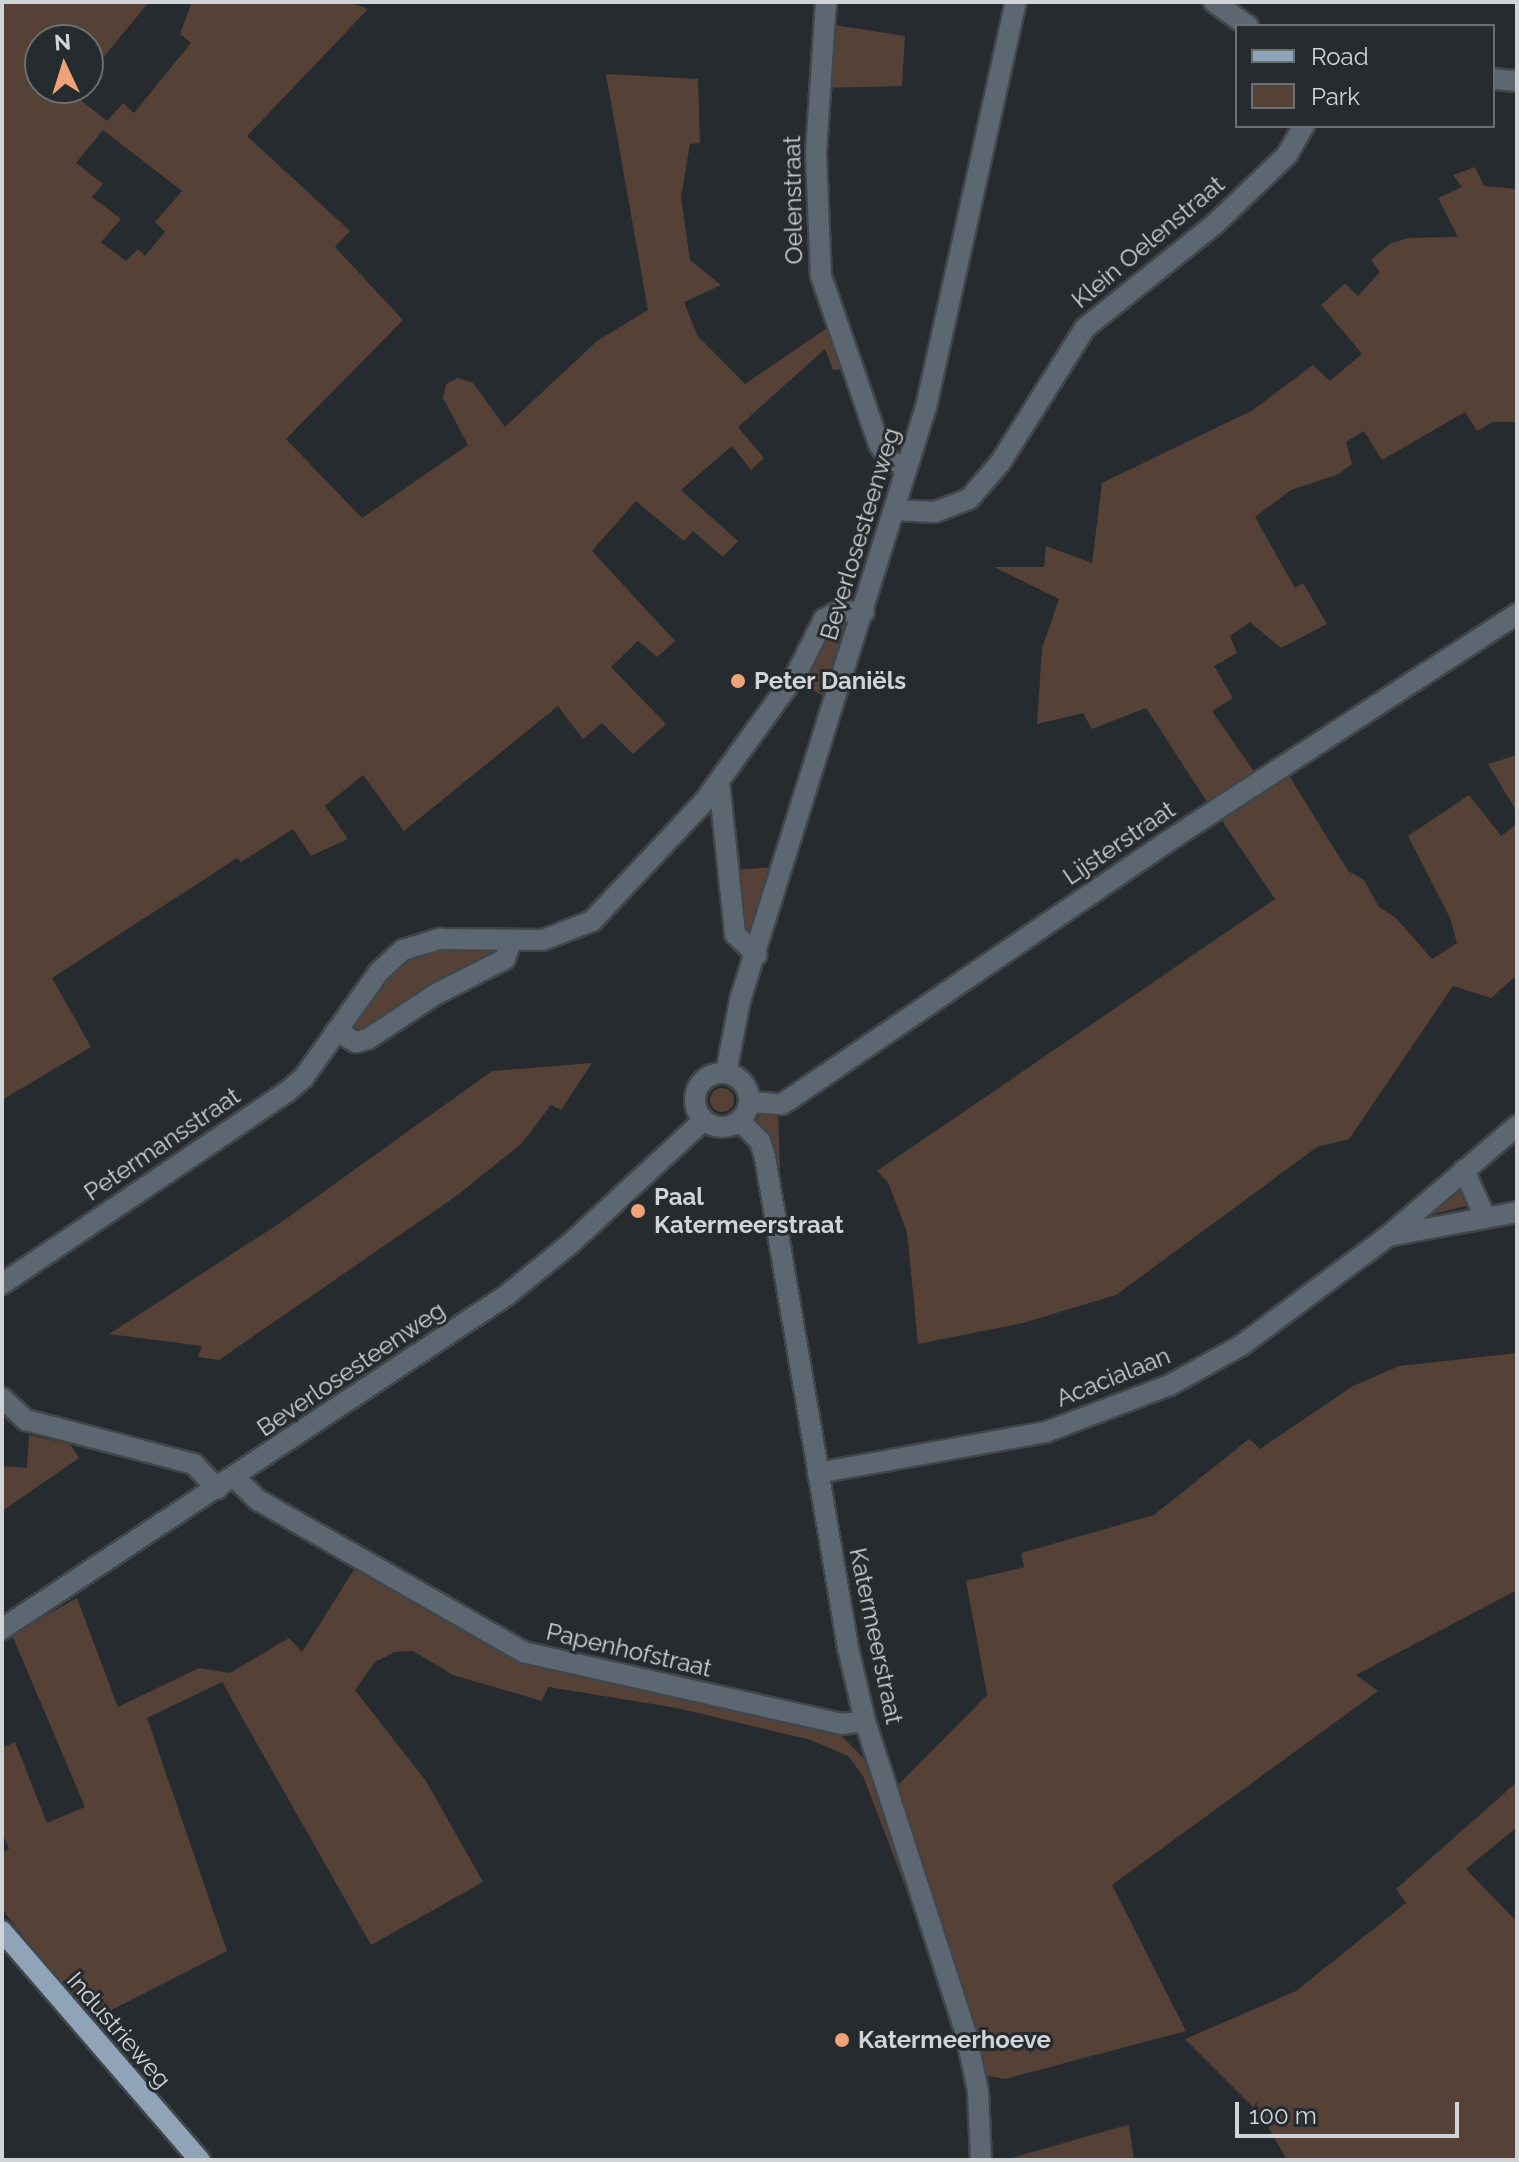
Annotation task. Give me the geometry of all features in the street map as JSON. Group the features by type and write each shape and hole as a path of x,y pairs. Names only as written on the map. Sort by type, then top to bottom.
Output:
{"main road":[{"name":"Industrieweg","path":"2,1931 200,2160"}],"street":[{"name":"Oelenstraat","path":"826,2 816,154 821,276 879,444 890,461 907,468"},
{"name":"Beverlosesteenweg","path":"726,1073 735,1015 757,955 864,612 953,299 1016,2"},
{"path":"1220,3 1246,24"},
{"path":"1495,79 1517,81"},
{"name":"Klein Oelenstraat","path":"894,510 935,512 969,499 1000,463 1085,328 1215,224 1287,155 1303,128"},
{"name":"Petermansstraat","path":"3,1279 287,1092 379,972 403,950 440,939 553,938 592,921 719,781 797,673 824,619 839,611 864,612"},
{"name":"Lijsterstraat","path":"750,1102 782,1104 790,1099 1167,842 1517,614"},
{"path":"719,781 735,934 757,955"},
{"path":"336,1031 356,1042 368,1039 436,994 505,959 511,940"},
{"path":"726,1073 740,1079 750,1102 740,1121 718,1127 704,1120 695,1099 700,1085 726,1073"},
{"name":"Beverlosesteenweg","path":"2,1629 226,1484 528,1279 704,1120"},
{"name":"Katermeerstraat","path":"740,1121 760,1141 765,1157 818,1473 865,1721 966,2034 978,2091 981,2160"},
{"name":"Acacialaan","path":"818,1473 1046,1432 1114,1409 1242,1345 1388,1236 1517,1126"},
{"path":"1464,1170 1484,1215"},
{"name":"Acacialaan","path":"1388,1236 1484,1215 1517,1212"},
{"path":"2,1398 26,1420 194,1464 226,1484"},
{"name":"Papenhofstraat","path":"226,1484 523,1652 842,1724 865,1721"}],"green space":[{"path":"2,2 149,2 104,57 104,24 24,24 24,104 86,104 107,121 123,103 134,113 191,43 180,34 192,2 349,2 368,9 247,136 350,231 335,247 403,320 286,439 362,518 468,445 443,398 446,384 458,378 473,383 505,427 597,341 648,310 606,74 698,79 700,143 690,144 681,197 690,260 721,285 684,302 697,335 745,384 827,328 843,369 833,370 825,349 738,427 764,458 751,470 732,446 681,490 738,541 723,557 693,531 684,541 636,501 592,551 675,641 657,657 638,641 611,667 666,724 633,754 602,723 583,739 558,706 404,831 363,775 325,806 348,839 311,856 293,829 241,862 237,858 52,978 91,1047 2,1100","holes":["103,130 182,191 155,222 165,232 145,256 138,249 126,261 101,242 121,219 92,197 103,184 76,163"]},
{"path":"828,24 905,36 902,86 823,88"},
{"path":"1475,167 1484,186 1517,189 1517,422 1493,422 1477,431 1465,412 1382,460 1364,431 1346,442 1352,464 1339,474 1291,490 1255,517 1295,588 1303,583 1327,624 1281,648 1250,622 1230,636 1237,653 1214,666 1233,698 1212,711 1255,773 1209,805 1146,708 1092,729 1083,713 1037,724 1042,648 1059,599 994,567 1044,567 1046,546 1092,563 1102,483 1253,410 1313,365 1330,381 1362,354 1321,305 1345,283 1358,296 1380,272 1371,260 1391,243 1408,238 1458,237 1438,198 1462,187 1453,175"},
{"path":"841,620 847,624 825,696 797,683 832,624"},
{"path":"1517,755 1517,812 1488,764"},
{"path":"1286,771 1348,871 1364,880 1379,907 1396,918 1432,959 1457,943 1450,918 1408,836 1469,795 1501,836 1517,824 1517,975 1491,998 1453,986 1349,1139 1317,1147 1116,1295 1023,1323 918,1344 907,1232 888,1182 877,1171 1275,899 1218,815"},
{"path":"773,867 750,939 747,941 733,870"},
{"path":"506,947 364,1037 348,1031 384,974 417,949"},
{"path":"592,1063 561,1110 551,1105 522,1143 459,1194 219,1360 198,1357 202,1346 109,1334 283,1221 492,1071"},
{"path":"722,1088 731,1091 734,1100 731,1109 722,1112 713,1109 710,1100 713,1091"},
{"path":"761,1111 778,1111 780,1168 774,1169 756,1123"},
{"path":"1453,1186 1461,1187 1466,1206 1426,1216"},
{"path":"1517,1353 1517,1590 1356,1675 1378,1691 1112,1885 1186,2031 1005,2079 981,2075 895,1788 987,1695 966,1581 1024,1567 1021,1553 1154,1515 1249,1439 1260,1449 1353,1386 1399,1366"},
{"path":"29,1435 70,1444 79,1458 2,1511 2,1466 27,1468"},
{"path":"357,1565 513,1655 554,1671 840,1734 869,1764 920,1925 863,1776 848,1756 811,1740 677,1708 548,1687 542,1701 453,1675 413,1651 395,1652 375,1662 355,1690 426,1781 483,1882 371,1945 222,1682 147,1718 227,1951 90,2021 2,1909 2,1853 9,1849 2,1833 2,1748 15,1742 47,1823 85,1807 12,1635 77,1598 118,1707 199,1668 230,1673 289,1638 302,1652"},
{"path":"1517,1782 1517,1827 1466,1869 1517,1922 1517,2160 1287,2160 1261,2115 1185,2039 1296,1991 1406,1903 1396,1889"},
{"path":"1129,2125 1134,2160 1005,2160 1116,2128"}],"place":[{"name":"Peter Daniëls","path":"738,681"},
{"name":"Paal Katermeerstraat","path":"638,1211"},
{"name":"Katermeerhoeve","path":"842,2040"}]}
